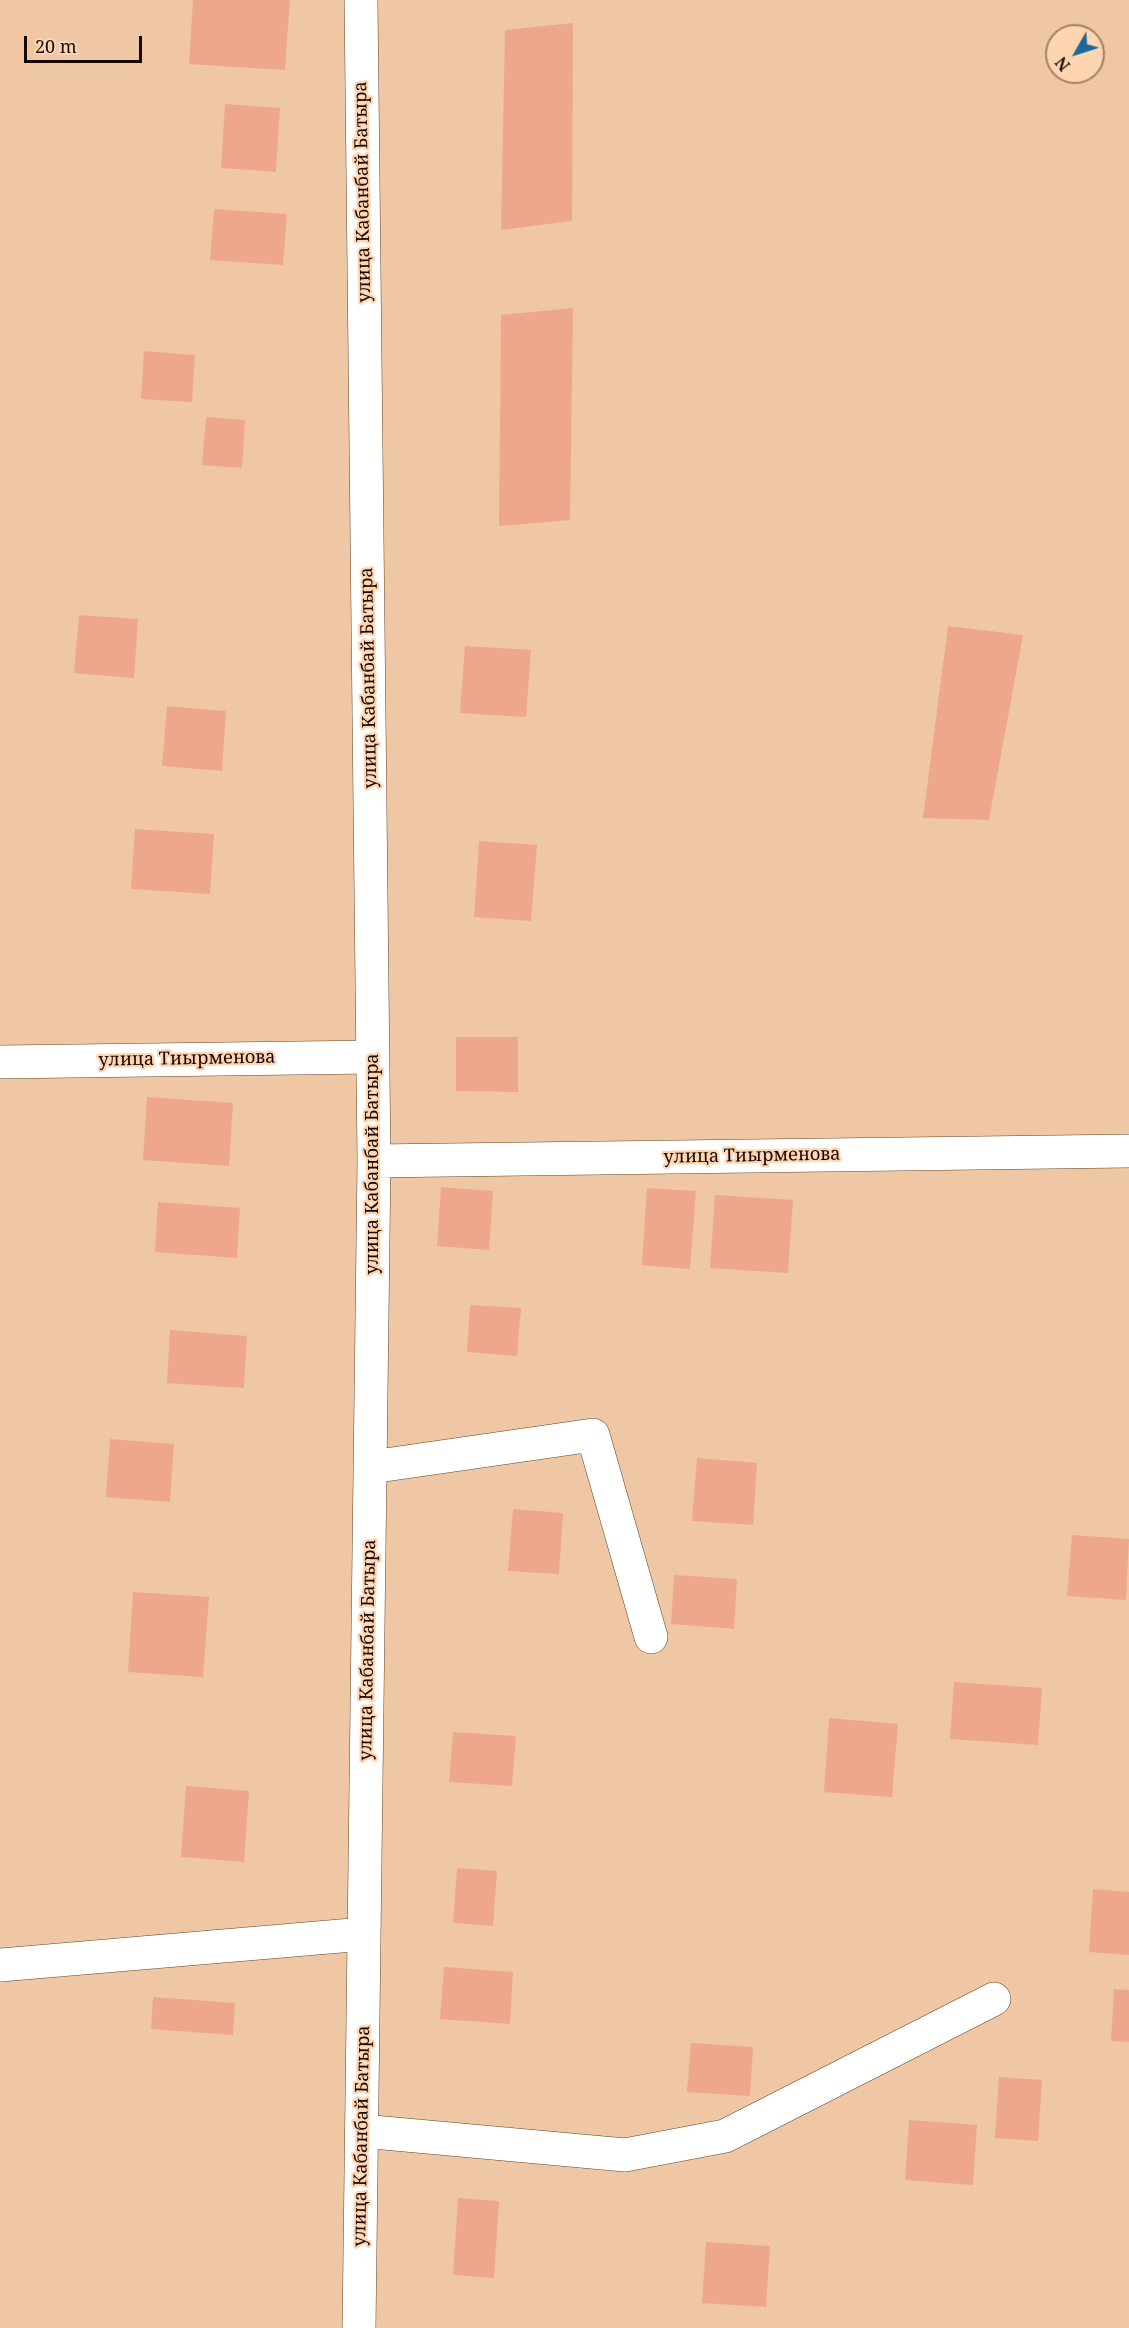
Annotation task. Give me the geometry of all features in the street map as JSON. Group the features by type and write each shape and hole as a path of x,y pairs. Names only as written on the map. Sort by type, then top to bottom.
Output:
{"street":[{"name":"улица Кабанбай Батыра","path":"359,2328 374,1161 360,0"},
{"name":"улица Тиырменова","path":"0,1062 374,1056"},
{"name":"улица Тиырменова","path":"374,1161 1129,1151"},
{"path":"371,1467 592,1435 651,1637"},
{"path":"0,1965 364,1934"},
{"path":"362,2131 625,2155 725,2136 994,1999"}],"building":[{"path":"193,0 290,0 285,70 189,64"},
{"path":"573,23 572,221 501,230 505,30"},
{"path":"225,104 280,108 276,172 221,168"},
{"path":"214,209 287,214 283,265 210,260"},
{"path":"573,308 570,520 499,526 501,315"},
{"path":"144,351 195,355 192,402 141,399"},
{"path":"206,417 245,420 242,468 202,465"},
{"path":"79,615 138,619 134,678 74,673"},
{"path":"948,626 1023,635 989,820 923,818"},
{"path":"465,646 531,650 526,717 460,713"},
{"path":"167,706 226,711 222,771 162,766"},
{"path":"135,829 214,834 210,894 131,889"},
{"path":"479,841 537,845 531,921 474,917"},
{"path":"456,1037 518,1037 518,1092 456,1091"},
{"path":"147,1097 233,1103 229,1166 143,1160"},
{"path":"441,1187 493,1191 489,1250 437,1246"},
{"path":"647,1188 696,1191 690,1269 642,1265"},
{"path":"715,1195 793,1200 788,1273 710,1268"},
{"path":"158,1202 240,1208 237,1258 155,1252"},
{"path":"470,1305 521,1308 517,1356 467,1352"},
{"path":"170,1330 247,1336 244,1388 167,1383"},
{"path":"110,1439 174,1444 170,1502 106,1497"},
{"path":"697,1458 757,1463 753,1525 692,1521"},
{"path":"513,1509 563,1513 559,1574 508,1571"},
{"path":"1072,1535 1129,1539 1126,1600 1067,1596"},
{"path":"674,1575 737,1579 734,1629 671,1624"},
{"path":"133,1592 209,1597 203,1677 128,1672"},
{"path":"954,1682 1042,1688 1038,1745 950,1739"},
{"path":"829,1718 898,1724 892,1797 824,1792"},
{"path":"453,1732 516,1736 512,1786 449,1782"},
{"path":"186,1786 249,1791 244,1862 181,1857"},
{"path":"457,1868 497,1871 493,1926 453,1923"},
{"path":"1093,1889 1129,1892 1129,1955 1089,1952"},
{"path":"444,1967 513,1972 510,2024 440,2019"},
{"path":"1114,1989 1129,1990 1129,2042 1111,2041"},
{"path":"153,1997 235,2003 233,2035 151,2029"},
{"path":"691,2043 753,2047 750,2096 687,2092"},
{"path":"999,2077 1042,2080 1038,2141 995,2138"},
{"path":"909,2120 977,2125 973,2185 905,2180"},
{"path":"458,2198 499,2201 494,2278 453,2275"},
{"path":"706,2242 770,2246 766,2307 702,2303"}]}
